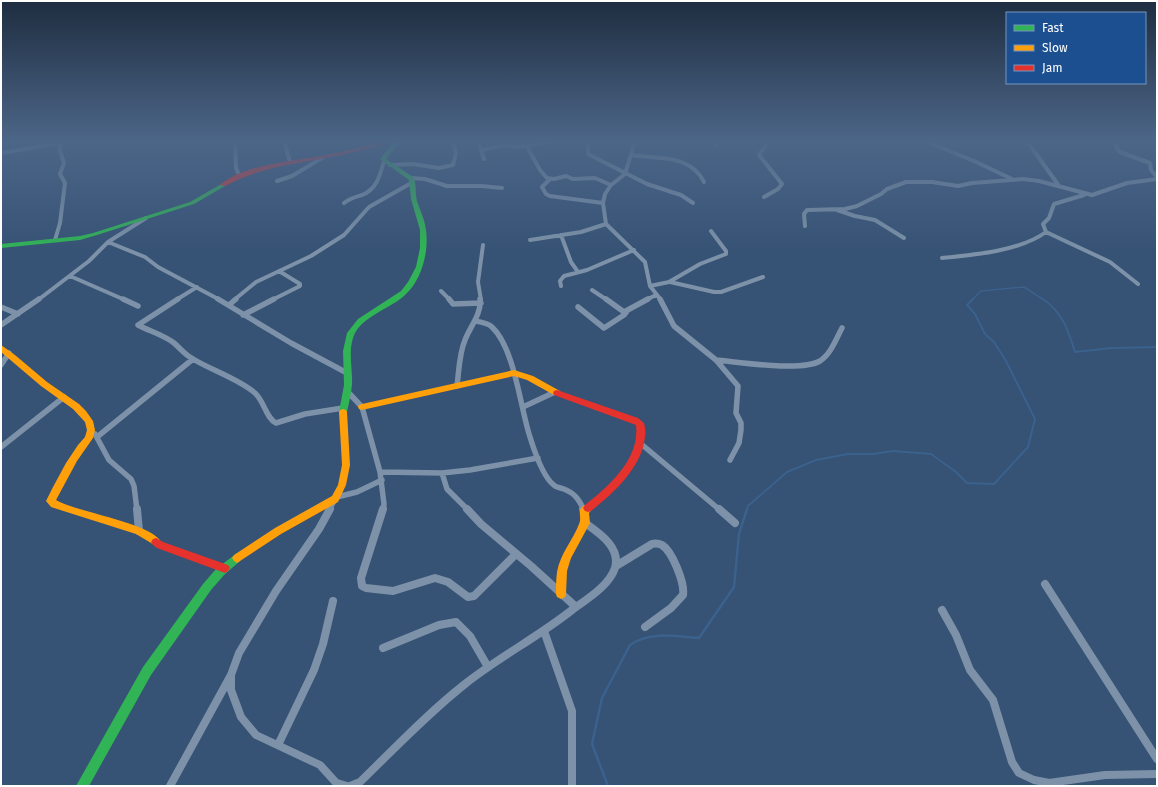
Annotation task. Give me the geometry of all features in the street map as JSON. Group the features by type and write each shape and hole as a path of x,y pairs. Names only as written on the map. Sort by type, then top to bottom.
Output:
{"street":[{"path":"55,240 60,223 65,183 62,178"},
{"path":"1,246 87,236 192,203 234,178"},
{"path":"276,181 286,178"},
{"path":"344,203 350,198 364,194 374,188 380,178"},
{"path":"409,178 412,180"},
{"path":"557,178 550,179 542,187 546,194 550,196 603,203"},
{"path":"570,178 573,179 595,178 611,185"},
{"path":"620,178 611,185 605,194 603,203 606,224 645,262 650,286 664,304 674,326 716,360 738,386 736,413 741,423 741,430 739,443 730,460"},
{"path":"633,178 680,195 693,203"},
{"path":"702,178 704,182"},
{"path":"764,197 778,189 782,184 777,178"},
{"path":"1053,178 1059,186"},
{"path":"805,226 804,214 807,210 835,209 857,206 881,194 887,188 903,182 932,182 958,186 1012,179 1031,180 1059,186 1084,195 1092,196 1127,183 1157,178"},
{"path":"228,305 256,282 310,256 344,235 368,207 412,180 425,179 448,186 482,186 502,188"},
{"path":"170,786 231,675 239,653 276,591 319,529 336,499 343,480 346,464 347,449 343,408 347,391 346,347 349,336 353,329 406,291 417,273 423,249 424,234 422,222 413,196 412,180"},
{"path":"1084,195 1054,204 1050,212 1050,218 1043,224 1046,232 1110,262 1138,284"},
{"path":"835,209 855,216 875,220 904,238"},
{"path":"1,325 70,276 89,261 108,242 146,218"},
{"path":"530,240 581,232 606,224"},
{"path":"650,286 669,282 700,264 726,254 726,251 712,231"},
{"path":"942,258 989,252 1030,242 1042,237 1046,232"},
{"path":"561,235 571,262 578,272"},
{"path":"108,242 145,257 158,267 197,287 291,343 347,373"},
{"path":"457,386 461,355 465,340 475,321 481,303 478,282 483,245"},
{"path":"562,286 560,282 564,276 634,250"},
{"path":"244,315 300,286 300,284 279,271"},
{"path":"70,276 138,306"},
{"path":"669,282 714,292 721,292 763,277"},
{"path":"197,287 138,325 174,343 179,349 193,359 211,367 255,393 261,400 272,421 276,422 305,414 343,408"},
{"path":"592,290 621,310 627,311"},
{"path":"441,291 453,304 481,303"},
{"path":"578,307 602,328 604,328 627,311 656,295"},
{"path":"1,307 18,314"},
{"path":"475,321 485,323 493,328 500,339 514,373 528,431 538,458 551,482 555,486 573,492 578,496 584,511 585,523 562,571 561,594"},
{"path":"716,360 797,365 811,364 820,360 826,354 842,328"},
{"path":"1,348 9,353 44,384 64,397 82,412 90,422 109,460 131,479 134,486 139,531"},
{"path":"1,365 9,353"},
{"path":"193,359 95,433 81,448 51,501 54,504 77,512 139,531 160,545 225,568"},
{"path":"362,407 514,373 524,374 533,378 555,392 635,420 641,424 643,431 640,443 631,462 609,491 584,511"},
{"path":"347,391 362,407 382,480 384,504 380,522 360,578 362,586 366,588 393,591 435,578 441,578 468,597 474,596 516,554"},
{"path":"523,407 555,392"},
{"path":"1,447 64,397"},
{"path":"640,443 735,524"},
{"path":"380,472 442,473 470,470 538,458"},
{"path":"442,473 447,489 481,524 531,566 576,607"},
{"path":"82,786 147,672 207,587 225,568 278,530 336,499 357,492 382,480"},
{"path":"585,523 612,546 616,566"},
{"path":"350,786 360,782 421,723 464,685 488,667 544,631 576,607 599,588 616,566 652,544 658,543 663,546 677,569 684,585 684,594 678,602 645,627"},
{"path":"1045,584 1157,759"},
{"path":"278,745 314,670 323,644 333,601"},
{"path":"942,610 956,635 970,670 993,700 1012,762 1019,773 1034,780 1049,783 1105,775 1157,774"},
{"path":"383,648 439,625 456,622 461,625 477,647 488,667"},
{"path":"544,631 572,711 572,786"},
{"path":"231,675 231,690 241,717 256,735 320,765 338,784 347,786"}],"waterway":[{"path":"747,510 748,506 787,472 816,460 848,454 873,454 893,451 931,454 956,472 967,483 994,484 1028,447 1035,419 1006,361 994,342 985,334 975,314 967,305 981,291 1024,287 1044,300"},
{"path":"1043,299 1050,304 1064,322 1075,352 1112,348 1157,347"},
{"path":"608,786 592,744 602,698 630,645 655,636 699,638 734,587 739,534 747,509"}],"traffic: fast":[{"path":"343,412 348,385 347,351 351,333 361,321 403,293 411,283 419,267 423,248 423,230 414,199 411,178"},
{"path":"1,246 80,238 95,234 192,203 223,185"},
{"path":"82,786 147,671 207,587 220,572 237,558"}],"traffic: slow":[{"path":"1,348 44,384 76,406 89,421 91,430 89,438 81,447 69,466 51,501 54,504 139,531 156,542"},
{"path":"362,407 514,373 530,378 557,393"},
{"path":"237,558 278,531 335,499 342,485 346,465 343,412"},
{"path":"561,594 562,571 567,557 585,523 584,511 588,508"}],"traffic: jam":[{"path":"223,185 236,178"},
{"path":"557,393 640,423 641,434 639,446 626,471 597,501 588,508"},
{"path":"156,542 160,545 225,568"}]}
